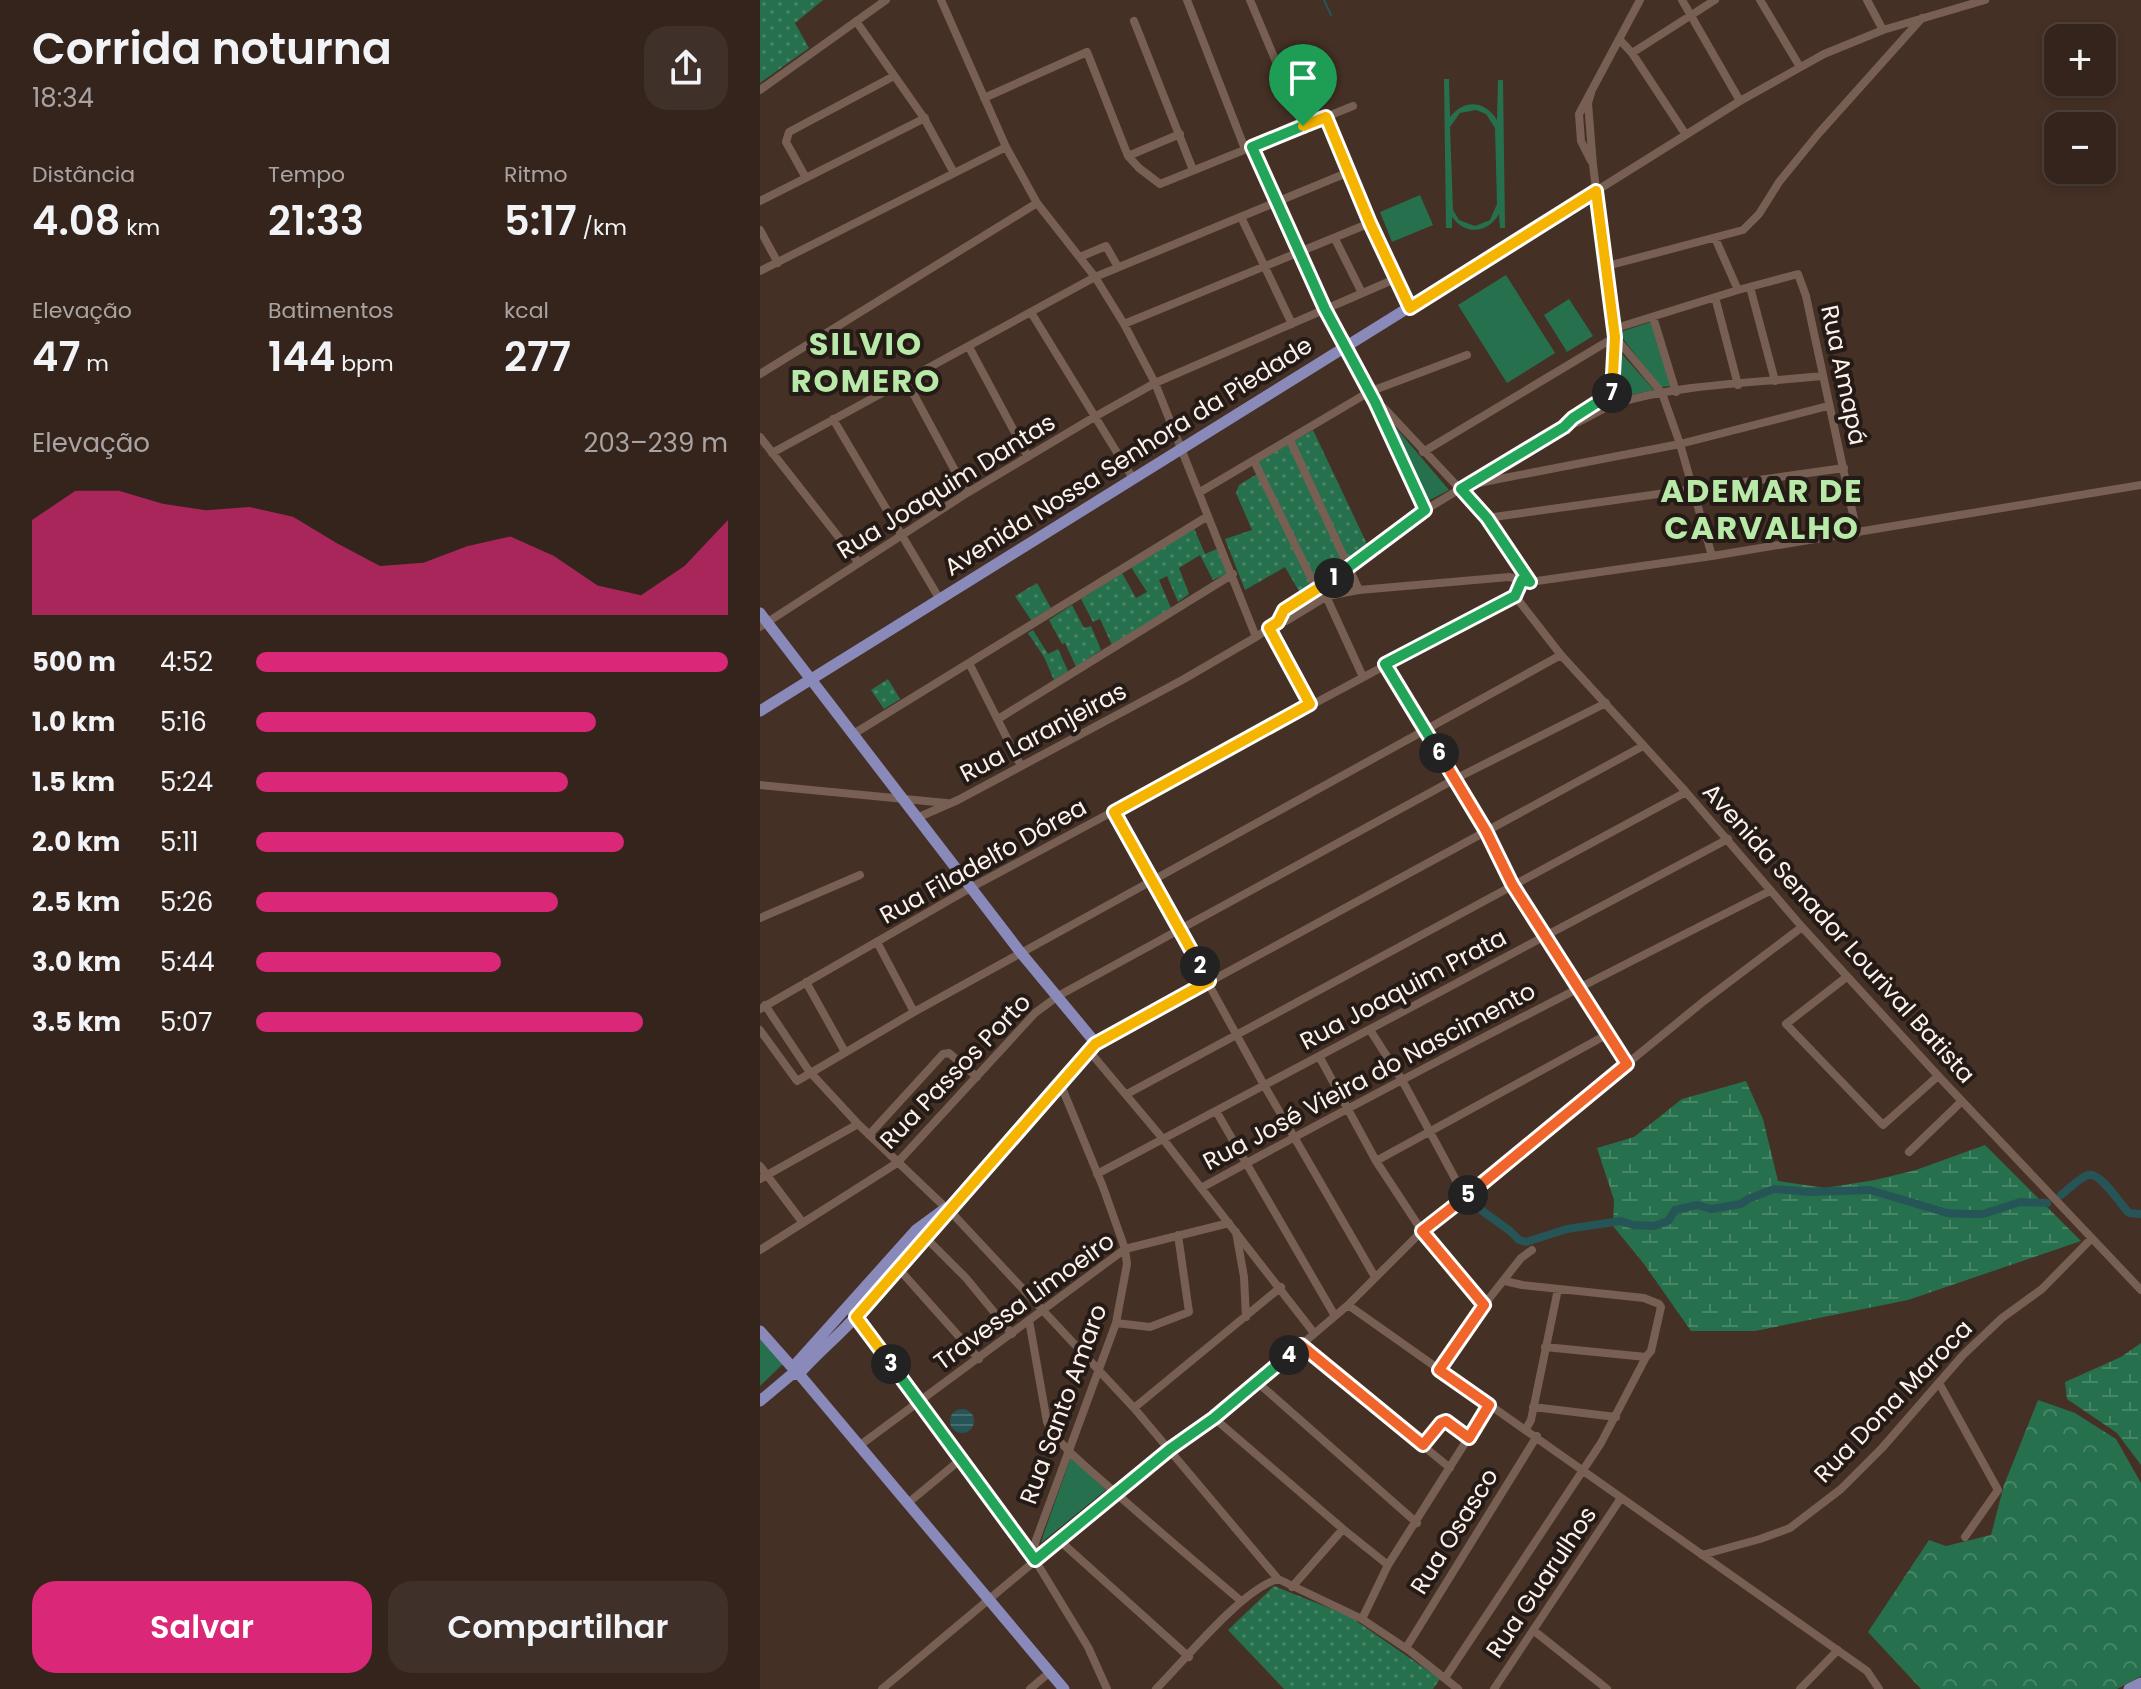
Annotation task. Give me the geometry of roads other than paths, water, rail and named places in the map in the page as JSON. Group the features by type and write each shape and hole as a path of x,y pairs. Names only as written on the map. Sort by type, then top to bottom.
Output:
{"main road":[{"name":"Avenida Nossa Senhora da Piedade","path":"760,711 1596,191"},
{"path":"760,1401 795,1371 894,1263 948,1210 1092,1048 1093,1039 1021,953 855,733 762,620"},
{"path":"894,1263 926,1238 936,1219"},
{"path":"760,1331 1064,1689"},
{"path":"2129,1689 2141,1683"}],"street":[{"path":"760,90 886,0"},
{"path":"941,0 1006,147 1037,203 1095,277 1155,383 1256,637"},
{"path":"1187,0 1249,148 1425,510"},
{"path":"1250,0 1303,126"},
{"path":"1612,405 1614,333 1607,266 1593,165 1581,141 1579,114 1640,0"},
{"path":"1682,0 1740,101"},
{"path":"1632,53 1715,0"},
{"path":"1760,0 1800,67"},
{"path":"1867,0 1883,30"},
{"name":"Avenida Nossa Senhora da Piedade","path":"1596,191 1740,101 1848,43 1985,0"},
{"path":"1607,266 1743,230 1750,225 1779,182 1819,133 1923,17"},
{"path":"856,21 925,118 954,173"},
{"path":"1134,21 1193,170"},
{"path":"1619,39 1632,53 1686,135"},
{"path":"984,98 1087,52 1128,156 1160,184 1353,106"},
{"path":"806,178 786,142 787,135 894,76"},
{"path":"1326,117 1410,308"},
{"path":"760,201 925,118"},
{"path":"1128,156 1180,134"},
{"path":"760,271 1006,147"},
{"path":"772,453 1095,277 1349,172"},
{"path":"760,374 1037,203"},
{"path":"1241,217 1292,324"},
{"path":"1124,324 1370,223"},
{"path":"760,230 778,263"},
{"path":"1715,238 1738,290"},
{"path":"1335,239 1362,293"},
{"path":"1080,257 1106,246 1118,267"},
{"name":"Rua Amapá","path":"1750,287 1798,274 1806,296 1857,533"},
{"name":"Rua Joaquim Dantas","path":"762,620 902,537 967,493 1155,383 1395,279"},
{"path":"1423,452 1614,333 1653,317 1750,287 1775,381"},
{"path":"1715,297 1738,385"},
{"path":"1032,314 1132,477"},
{"path":"1653,317 1676,392"},
{"path":"1614,333 1662,393 1712,556"},
{"path":"969,347 1028,457"},
{"path":"1200,492 1369,392 1467,355"},
{"path":"1564,427 1577,424 1612,405 1662,393 1822,376"},
{"path":"906,380 967,493"},
{"path":"1564,427 1613,392"},
{"path":"1375,402 1423,452 1465,487 1526,581 1515,596"},
{"path":"1465,487 1680,444 1828,406"},
{"path":"833,419 939,598"},
{"name":"Rua Laranjeiras","path":"1278,622 1284,610 1425,510 1564,427"},
{"path":"760,437 859,563"},
{"path":"1290,440 1359,590"},
{"path":"1254,461 1319,588 1327,596 1363,677"},
{"path":"1487,518 1844,468"},
{"name":"Rua Laranjeiras","path":"760,785 950,803 1327,596 1359,590 1509,577 1526,581 1712,556 2141,485"},
{"path":"855,733 1208,516"},
{"path":"998,719 1233,574"},
{"name":"Avenida Senador Lourival Batista","path":"1515,596 1561,655 1728,839 1802,927 2141,1290"},
{"name":"Rua Filadelfo Dórea","path":"762,1007 972,887 1515,596"},
{"path":"1269,628 1310,704"},
{"path":"760,1030 797,1081 809,1071 914,1012 1561,655"},
{"path":"1385,664 1486,831 1512,884 1627,1064"},
{"path":"970,665 1021,766"},
{"name":"Rua Passos Porto","path":"760,1250 897,1163 1035,1013 1058,996 1455,779 1606,703"},
{"path":"1314,1333 1092,1048 1209,981 1643,746"},
{"path":"1127,1094 1686,792"},
{"path":"919,817 950,803"},
{"path":"1114,812 1293,1137 1375,1277"},
{"name":"Rua Joaquim Prata","path":"1097,1174 1728,839"},
{"path":"760,918 860,875"},
{"name":"Rua José Vieira do Nascimento","path":"1201,1188 1580,987 1770,891"},
{"path":"882,1689 990,1601 1033,1559 1060,1541 1301,1345 1348,1305 1422,1231 1704,1001 1802,927"},
{"path":"877,942 914,1012"},
{"path":"1844,979 1786,1024 1883,1125 1938,1076"},
{"path":"806,982 845,1052"},
{"path":"762,1007 809,1071 858,1124 948,1210 1098,1367 1278,1579 1362,1619 1406,1648 1458,1689"},
{"path":"1370,1030 1402,1080 1465,1197"},
{"path":"1376,1161 1608,1034"},
{"path":"869,1135 943,1054 949,1053 977,1077"},
{"path":"1319,1056 1376,1161 1422,1231 1484,1305"},
{"name":"Rua Santo Amaro","path":"1033,1559 1036,1540 1116,1323 1125,1281 1125,1249 1059,1082"},
{"path":"1909,1152 1962,1101"},
{"path":"1216,1111 1335,1316"},
{"path":"763,1177 858,1124"},
{"path":"760,1166 763,1177 803,1223"},
{"name":"Travessa Limoeiro","path":"859,1446 1125,1249 1229,1223"},
{"path":"1236,1232 1244,1277 1246,1317"},
{"path":"1116,1323 1150,1327 1189,1312 1178,1235"},
{"path":"926,1238 966,1278 1012,1334"},
{"name":"Rua Dona Maroca","path":"1702,1555 1767,1537 1801,1521 1841,1489 1882,1448 1973,1345 2002,1318 2042,1289 2092,1238"},
{"path":"1439,1370 1484,1305 1521,1258 1532,1250"},
{"path":"894,1263 979,1359"},
{"path":"1445,1678 1601,1443 1647,1356 1661,1312 1659,1304 1644,1298 1505,1281"},
{"path":"1134,1408 1281,1287"},
{"path":"1526,1429 1558,1289"},
{"path":"1348,1305 1838,1650 1867,1671 1879,1689"},
{"path":"852,1312 1033,1559 1088,1647 1107,1689"},
{"path":"1029,1320 1047,1422 1069,1450 1241,1601"},
{"path":"1301,1345 1450,1468"},
{"path":"1545,1347 1647,1356"},
{"path":"1257,1382 1417,1523"},
{"path":"1939,1383 1998,1490 1965,1537"},
{"path":"1362,1619 1388,1565 1489,1405"},
{"path":"1533,1407 1616,1417"},
{"path":"1214,1418 1388,1565"},
{"path":"1423,1445 1446,1421 1469,1438"},
{"name":"Rua Osasco","path":"1406,1648 1537,1436"},
{"path":"908,1503 960,1460"},
{"name":"Rua Guarulhos","path":"1494,1689 1621,1498"},
{"path":"1292,1587 1343,1529"},
{"path":"1060,1541 1189,1657"},
{"path":"1156,1689 1241,1601 1278,1579"},
{"path":"1533,1630 1607,1689"},
{"path":"1800,1689 1838,1650"},
{"path":"1030,1689 1050,1672"}],"water":[{"path":"962,1409 971,1412 974,1421 971,1430 962,1433 953,1430 950,1421 953,1412"}],"waterway":[{"path":"1324,0 1331,15"},
{"path":"2061,1195 2081,1179 2093,1175 2104,1183 2129,1213 2141,1214"},
{"path":"1481,1210 1519,1240 1526,1242 1567,1229 1621,1221 1654,1226 1668,1221 1675,1210 1697,1205 1711,1209 1741,1204 1774,1189 1810,1192 1870,1190 1947,1213 1983,1214 2020,1202 2047,1203"}],"district":[{"name":"SILVIO ROMERO","path":"866,362"},
{"name":"ADEMAR DE CARVALHO","path":"1762,508"}]}
